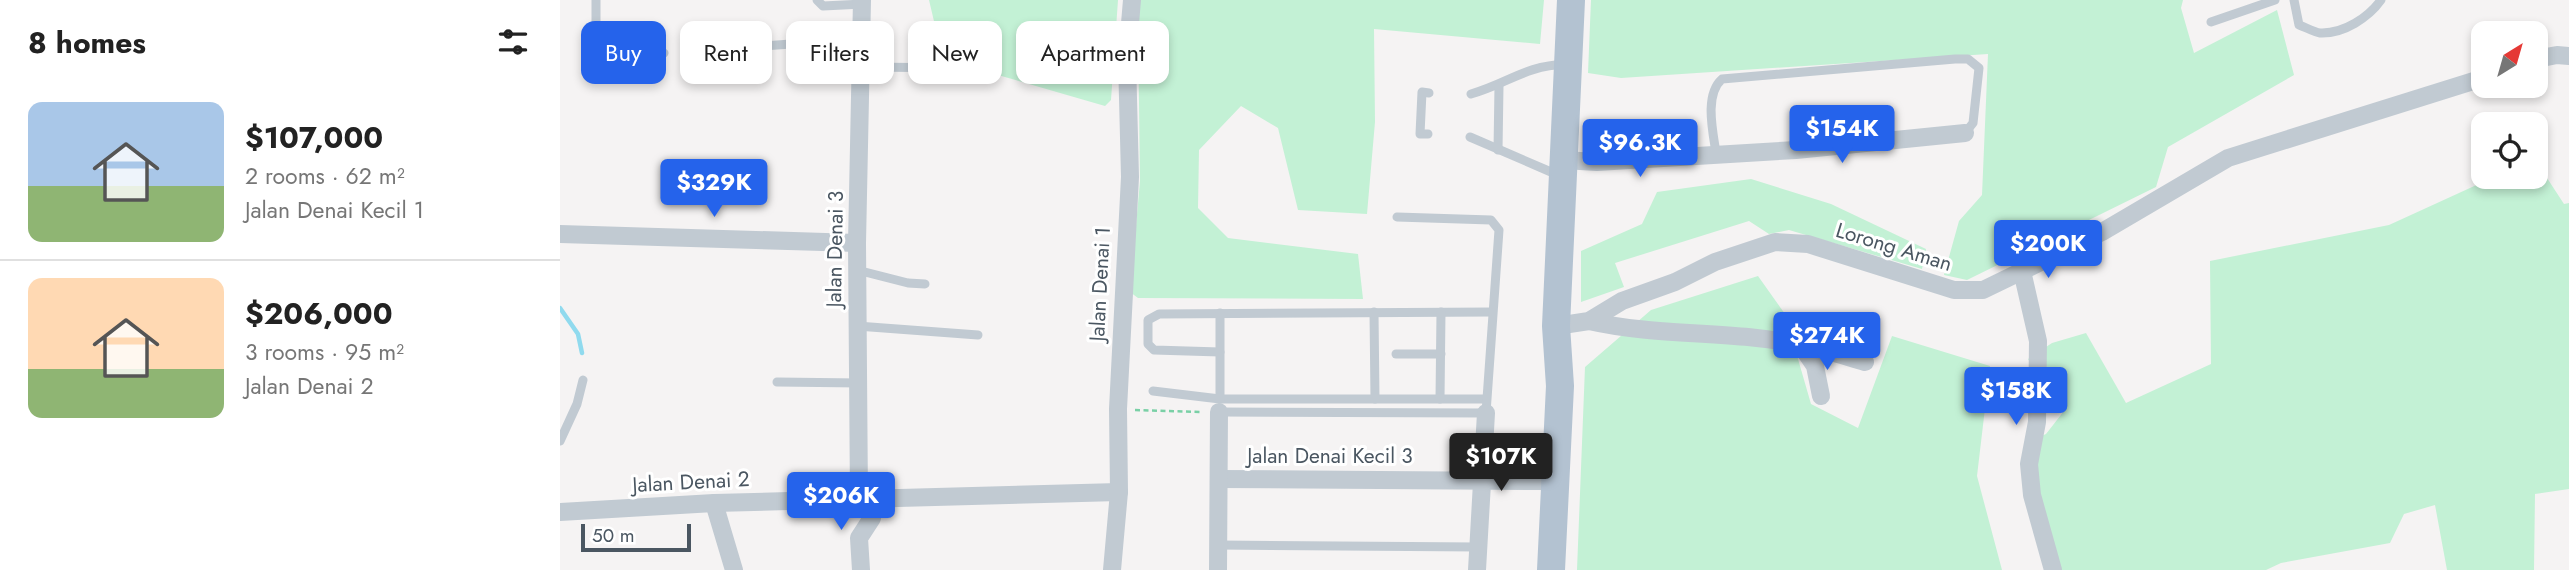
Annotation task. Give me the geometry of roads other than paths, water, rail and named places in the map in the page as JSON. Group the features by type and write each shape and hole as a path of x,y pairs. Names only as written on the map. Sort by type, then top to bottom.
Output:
{"main road":[{"path":"1551,570 1560,386 1556,337 1571,0"},
{"path":"1539,570 1548,384 1556,337"}],"street":[{"name":"Jalan Denai 1","path":"1112,570 1119,492 1118,409 1130,177 1127,59 1132,0"},
{"name":"Jalan Denai 3","path":"863,2 863,21"},
{"path":"2548,56 2569,56"},
{"name":"Lorong Aman","path":"1556,337 1622,301 1675,282 1715,262 1775,242 1808,244 1958,291 1992,287 2102,232 2228,158 2471,82"},
{"name":"Jalan Denai 3","path":"861,570 859,538 872,518 867,498 857,326 862,84"},
{"path":"1562,168 1597,162 1796,150 1965,134"},
{"path":"566,236 857,243"},
{"path":"2022,271 2038,341 2037,422 2029,464 2032,495 2053,570"},
{"path":"1589,321 1628,330 1702,333 1800,344 1864,362"},
{"path":"1800,344 1815,366 1821,397"},
{"path":"1218,570 1219,405"},
{"path":"1476,570 1486,406"},
{"name":"Jalan Denai Kecil 3","path":"1219,479 1544,481"},
{"name":"Jalan Denai 2","path":"560,512 713,503 1119,492"},
{"path":"713,503 734,570"}],"lane":[{"path":"596,0 596,21"},
{"path":"817,0 823,6 863,2"},
{"path":"2211,22 2275,0"},
{"path":"2294,0 2300,24 2320,33 2342,28 2370,16 2381,0"},
{"path":"1716,153 1713,99 1714,89 1722,79 1929,61 1968,59 1979,68 1973,123 1965,134"},
{"path":"1471,94 1499,86 1519,73 1539,65 1567,64"},
{"path":"1498,150 1499,86"},
{"path":"1427,134 1420,134 1422,92 1429,93"},
{"path":"1470,137 1498,150 1562,168"},
{"path":"1397,217 1492,220 1500,230 1486,406"},
{"path":"857,270 908,283 925,284"},
{"path":"1374,312 1375,399"},
{"path":"1440,399 1441,312"},
{"path":"1220,352 1158,351 1151,347 1147,339 1149,320 1154,315 1220,313 1492,312"},
{"path":"1219,405 1220,313"},
{"path":"857,326 978,335"},
{"path":"1396,354 1441,354"},
{"path":"560,441 577,404 583,380"},
{"path":"777,382 860,383"},
{"path":"1153,391 1219,405 1486,406"},
{"path":"1219,405 1440,399 1486,406"},
{"path":"1218,545 1478,547"}],"waterway":[{"path":"560,308 578,334 582,353"}]}
